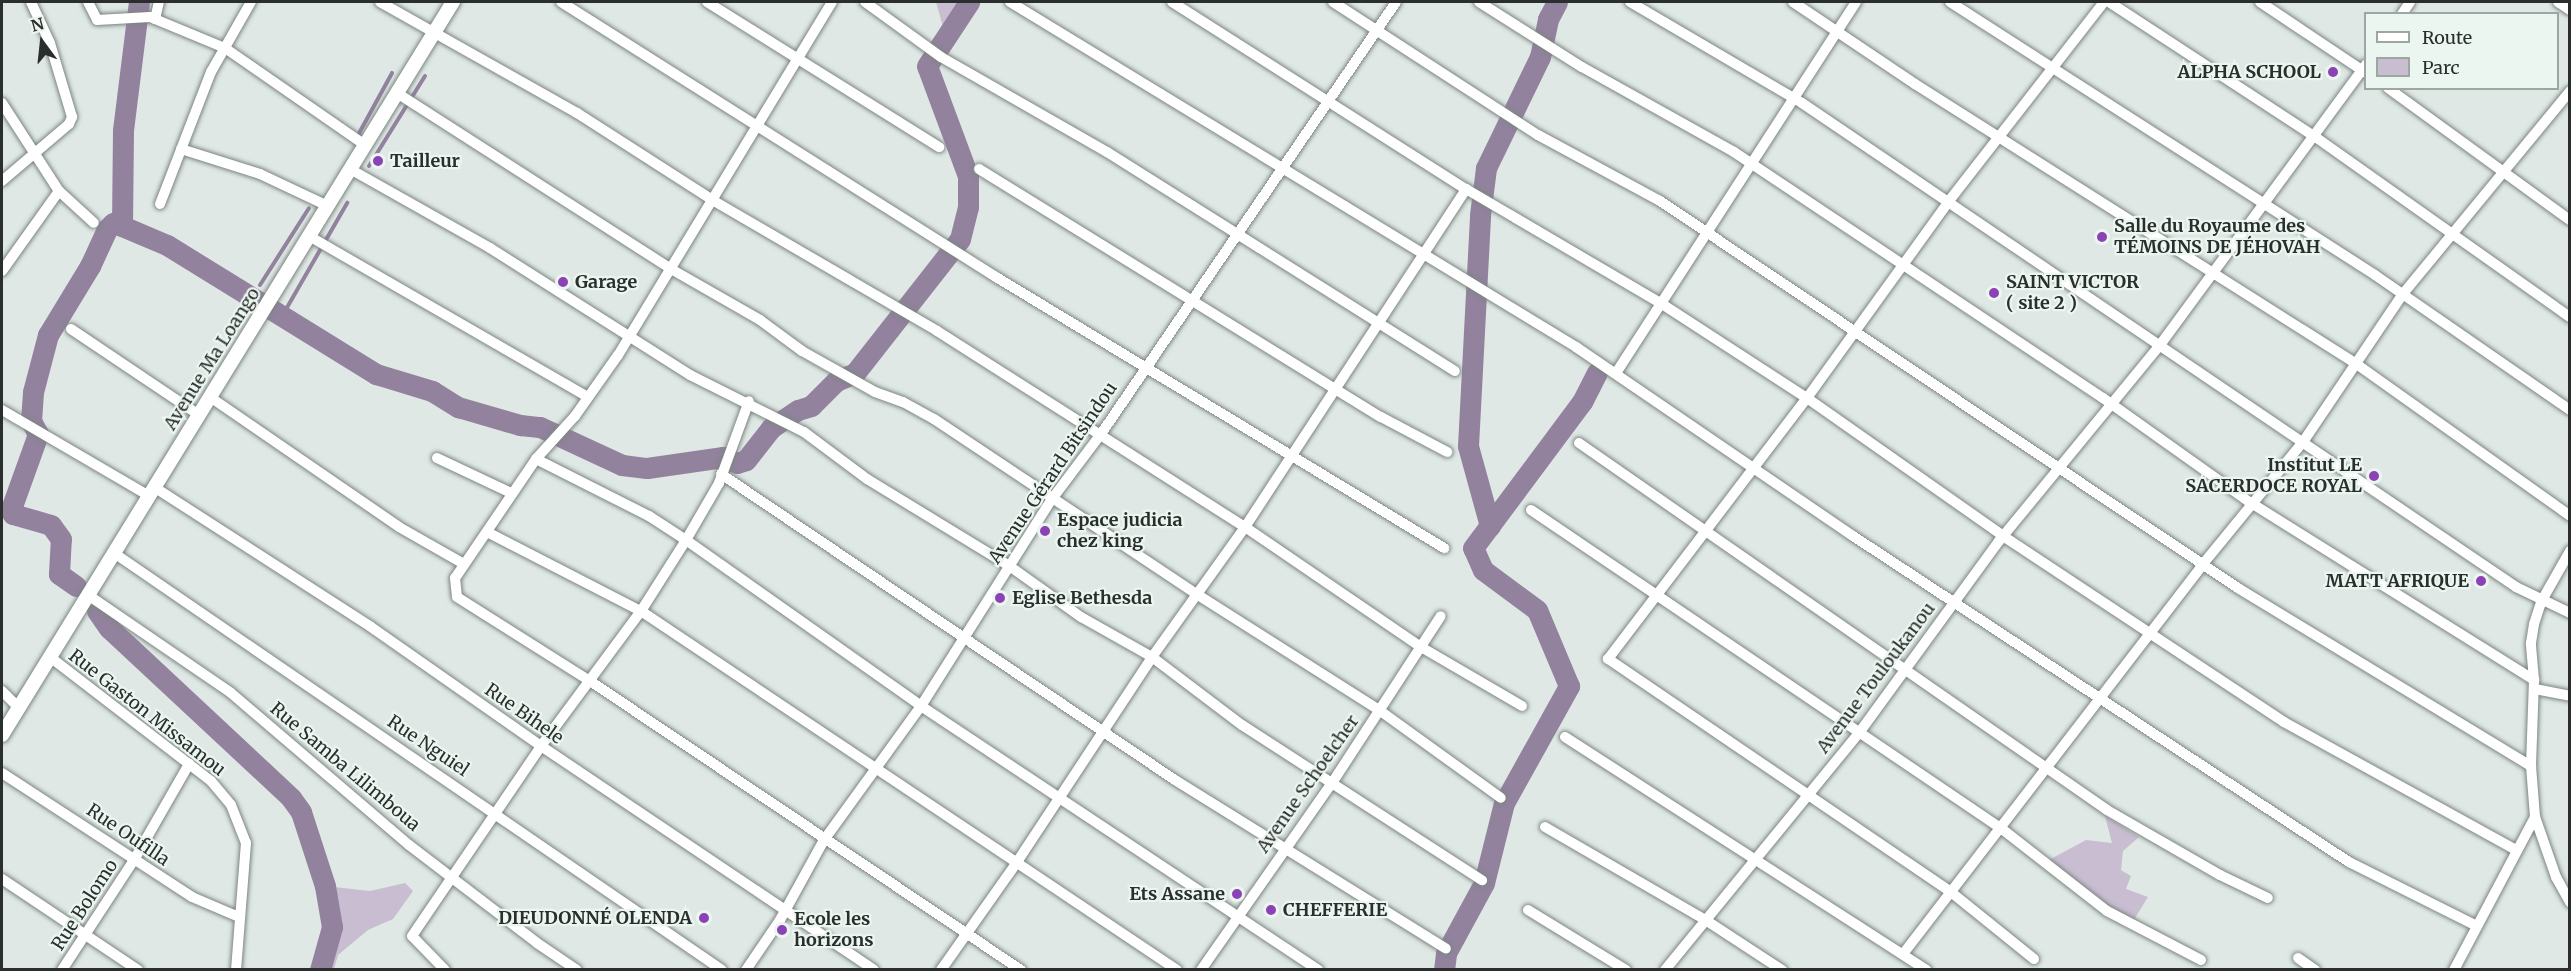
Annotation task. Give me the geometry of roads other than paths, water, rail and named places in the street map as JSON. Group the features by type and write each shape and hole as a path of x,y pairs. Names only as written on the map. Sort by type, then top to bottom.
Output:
{"main road":[{"name":"Avenue Ma Loango","path":"2,735 453,2"}],"street":[{"path":"2,181 72,117 50,44 31,2"},
{"path":"88,2 97,20 155,20 225,48 365,145"},
{"path":"155,20 159,2"},
{"path":"160,204 211,72 251,2"},
{"path":"380,2 436,30 577,113 714,201 937,331 1245,527 1421,647 1522,706"},
{"path":"561,2 1289,458 1444,548"},
{"path":"707,2 939,147"},
{"path":"832,2 759,127 745,139 714,201 629,337 588,397 511,493 455,578 457,597 590,681 824,840 1021,969"},
{"path":"865,2 941,57 1097,146 1379,321 1455,371"},
{"path":"1010,2 1616,374 1954,602 2102,697 2349,862 2477,926"},
{"path":"1172,2 1466,189 1662,304 1807,398 2003,536 2284,722 2517,850"},
{"path":"1333,2 1378,29 1538,135 1605,168 1707,232 1856,330 2056,468 2203,564 2373,673 2531,766"},
{"name":"Avenue Gérard Bitsindou","path":"746,969 784,910 824,840 921,706 1008,565 1052,499 1101,434 1396,2"},
{"path":"1479,2 1751,165 1903,264 2252,502 2535,685 2570,696"},
{"path":"1630,2 1795,99 2541,602 2570,613"},
{"path":"1793,2 2000,138 2355,363 2570,516"},
{"path":"1616,374 1856,2"},
{"path":"1950,2 2054,67 2402,295 2570,410"},
{"path":"2034,959 1951,892 1608,659 1657,597 1704,529 1807,398 1949,201 2103,2"},
{"path":"2109,2 2314,136 2451,236 2570,317"},
{"path":"2260,2 2364,69"},
{"path":"2558,2 2570,10"},
{"name":"Avenue Touloukanou","path":"1665,969 1707,921 1859,733 2003,536 2056,468 2160,345 2262,203 2364,69"},
{"path":"2391,90 2570,220"},
{"path":"1903,954 2203,564 2303,442 2402,295 2505,171 2566,104 2570,91"},
{"path":"397,93 671,269 760,320 802,351 875,392 903,402 934,419 1198,595 1379,710 1502,798"},
{"path":"2,103 36,152 59,191 94,223"},
{"path":"181,149 260,174 328,206"},
{"path":"350,169 490,248 708,385 749,401 804,432 867,480 1008,565 1081,617 1152,657 1242,725 1482,880"},
{"path":"979,169 1336,389 1447,452"},
{"path":"940,969 1016,865 1059,795 1152,657 1245,527 1466,189"},
{"path":"2,271 59,191"},
{"path":"309,236 588,397"},
{"path":"71,329 199,415"},
{"path":"210,397 399,527 464,564"},
{"path":"445,969 412,936 450,877 541,747 641,611 686,540 721,474 749,401"},
{"name":"Rue Bihele","path":"2,410 152,492 371,627 541,747 874,969"},
{"path":"1579,443 2107,810 2220,876 2268,898"},
{"path":"437,458 511,493"},
{"path":"536,459 649,516 686,540 921,706 1059,795 1318,969"},
{"path":"721,474 1102,732 1282,848 1446,949"},
{"path":"1531,510 2001,829 2107,911 2201,960"},
{"path":"487,532 641,611 1016,865 1177,969"},
{"path":"2570,552 2541,602 2531,643 2535,685 2531,766 2535,817 2556,877 2570,902"},
{"name":"Rue Nguiel","path":"114,553 271,664 497,812 722,969"},
{"name":"Rue Samba Lilimboua","path":"88,595 231,693 450,877 577,969"},
{"name":"Avenue Schoelcher","path":"1200,969 1282,848 1332,783 1441,616"},
{"name":"Rue Gaston Missamou","path":"50,657 189,764 225,796 246,843 236,969"},
{"path":"2,691 18,708"},
{"path":"1565,737 1758,858 1926,969"},
{"name":"Rue Bolomo","path":"62,969 134,860 189,764"},
{"name":"Rue Oufilla","path":"2,773 192,897 239,917"},
{"path":"2454,969 2535,817"},
{"path":"1545,827 1707,921 1782,969"},
{"path":"2,879 87,933 138,969"},
{"path":"1528,910 1626,969"},
{"path":"2298,958 2315,969"}],"waterway":[{"path":"76,586 59,574 61,539 51,525 13,514 11,509 38,434 31,421 33,392 48,335 90,266 107,229 113,223 122,226 123,130 139,2"},
{"path":"122,226 167,245 376,374 432,391 458,407 520,425 540,427 622,465 647,468 723,457 737,463 746,460 771,428 798,410 811,406 836,381 855,373 960,239 968,207 968,176 927,66 969,2"},
{"path":"1490,526 1468,446 1480,215 1486,168 1540,57 1548,19 1557,2"},
{"path":"357,137 392,73"},
{"path":"369,166 425,76"},
{"path":"285,311 347,203"},
{"path":"260,285 309,208"},
{"path":"1444,970 1446,953 1484,883 1504,803 1569,686 1537,610 1483,570 1473,548 1582,402 1597,373"},
{"path":"97,611 109,628 291,798 301,812 325,886 332,927 320,970"}],"place":[{"name":"ALPHA SCHOOL","path":"2333,72"},
{"name":"Tailleur","path":"378,161"},
{"name":"Salle du Royaume des TÉMOINS DE JÉHOVAH","path":"2102,237"},
{"name":"Garage","path":"563,282"},
{"name":"SAINT VICTOR ( site 2 )","path":"1994,293"},
{"name":"Institut LE SACERDOCE ROYAL","path":"2374,476"},
{"name":"Espace judicia chez king","path":"1045,531"},
{"name":"MATT AFRIQUE","path":"2481,581"},
{"name":"Eglise Bethesda","path":"1000,598"},
{"name":"Ets Assane","path":"1237,894"},
{"name":"CHEFFERIE","path":"1271,910"},
{"name":"DIEUDONNÉ OLENDA","path":"704,918"},
{"name":"Ecole les horizons","path":"782,930"}]}
